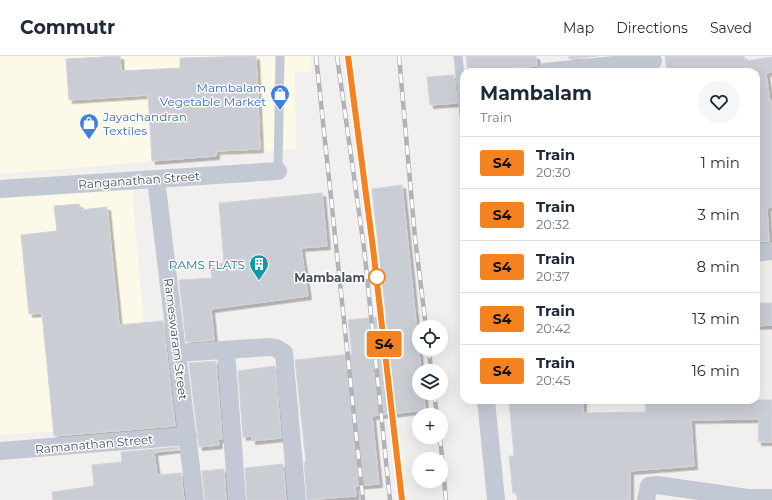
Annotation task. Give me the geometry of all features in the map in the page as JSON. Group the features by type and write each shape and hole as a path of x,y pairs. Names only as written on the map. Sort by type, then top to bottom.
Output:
{"street":[{"path":"593,68 653,63"},
{"name":"Ranganathan Street","path":"0,189 278,171"},
{"name":"Rameswaram Street","path":"156,179 195,500"},
{"path":"760,252 772,251"},
{"path":"178,354 269,347 276,348 284,353 297,500"},
{"path":"226,351 237,500"},
{"path":"486,404 496,500"},
{"name":"Ramanathan Street","path":"0,451 188,436"},
{"path":"648,493 657,484 748,498 772,498"}],"lane":[{"path":"278,171 280,56"},
{"path":"458,56 460,76"}],"shaded area":[{"path":"0,56 310,56 312,71 295,73 296,149 0,174"},
{"path":"132,190 153,425 0,435 0,198"}],"building":[{"path":"120,56 121,71 180,68 180,58 256,56 260,149 216,151 216,156 152,161 148,95 69,100 66,59"},
{"path":"466,56 536,56 537,66 516,68 468,68"},
{"path":"569,56 598,56 569,59"},
{"path":"665,56 744,56 745,61 772,57 772,72 766,73 770,102 772,101 772,207 767,208 769,241 760,242 760,68 666,68"},
{"path":"454,75 457,103 430,105 427,77"},
{"path":"402,185 416,320 412,320 412,356 419,356 420,364 412,364 412,400 424,400 425,408 412,408 412,411 372,416 379,484 355,486 356,496 307,500 304,462 306,462 295,360 352,354 348,320 386,316 372,189"},
{"path":"322,193 327,246 301,248 308,296 211,309 214,340 186,342 179,280 212,278 210,265 224,263 219,203"},
{"path":"79,204 80,210 107,207 119,325 163,321 175,426 54,436 42,313 29,314 21,235 57,231 54,206"},
{"path":"760,303 772,303 772,325 760,326"},
{"path":"216,361 222,439 218,439 219,445 199,447 189,363"},
{"path":"275,366 281,438 252,441 252,436 243,437 238,371"},
{"path":"760,400 772,400 772,442 758,442 759,419 691,420 694,466 630,471 630,500 517,500 517,493 513,493 509,456 514,456 509,404 583,404 583,413 646,412 645,404 760,404"},
{"path":"178,447 178,449 154,452 157,475 181,473 184,500 53,500 52,492 94,486 92,465 122,462 121,452"},
{"path":"283,464 286,500 247,500 245,468"},
{"path":"224,469 226,500 205,500 202,471"}],"railway":[{"path":"316,56 363,500"},
{"path":"337,56 364,248 390,500"},
{"path":"348,56 373,248 402,500"},
{"path":"399,56 415,238 425,320"},
{"path":"430,356 430,364"},
{"path":"435,400 436,408"},
{"path":"441,444 446,500"}],"train":[{"name":"S4","path":"348,56 373,248 402,500"}],"place":[{"name":"Mambalam Vegetable Market","path":"280,111"},
{"name":"Jayachandran Textiles","path":"89,140"},
{"name":"Mambalam","path":"377,277"},
{"name":"RAMS FLATS","path":"259,281"}]}
